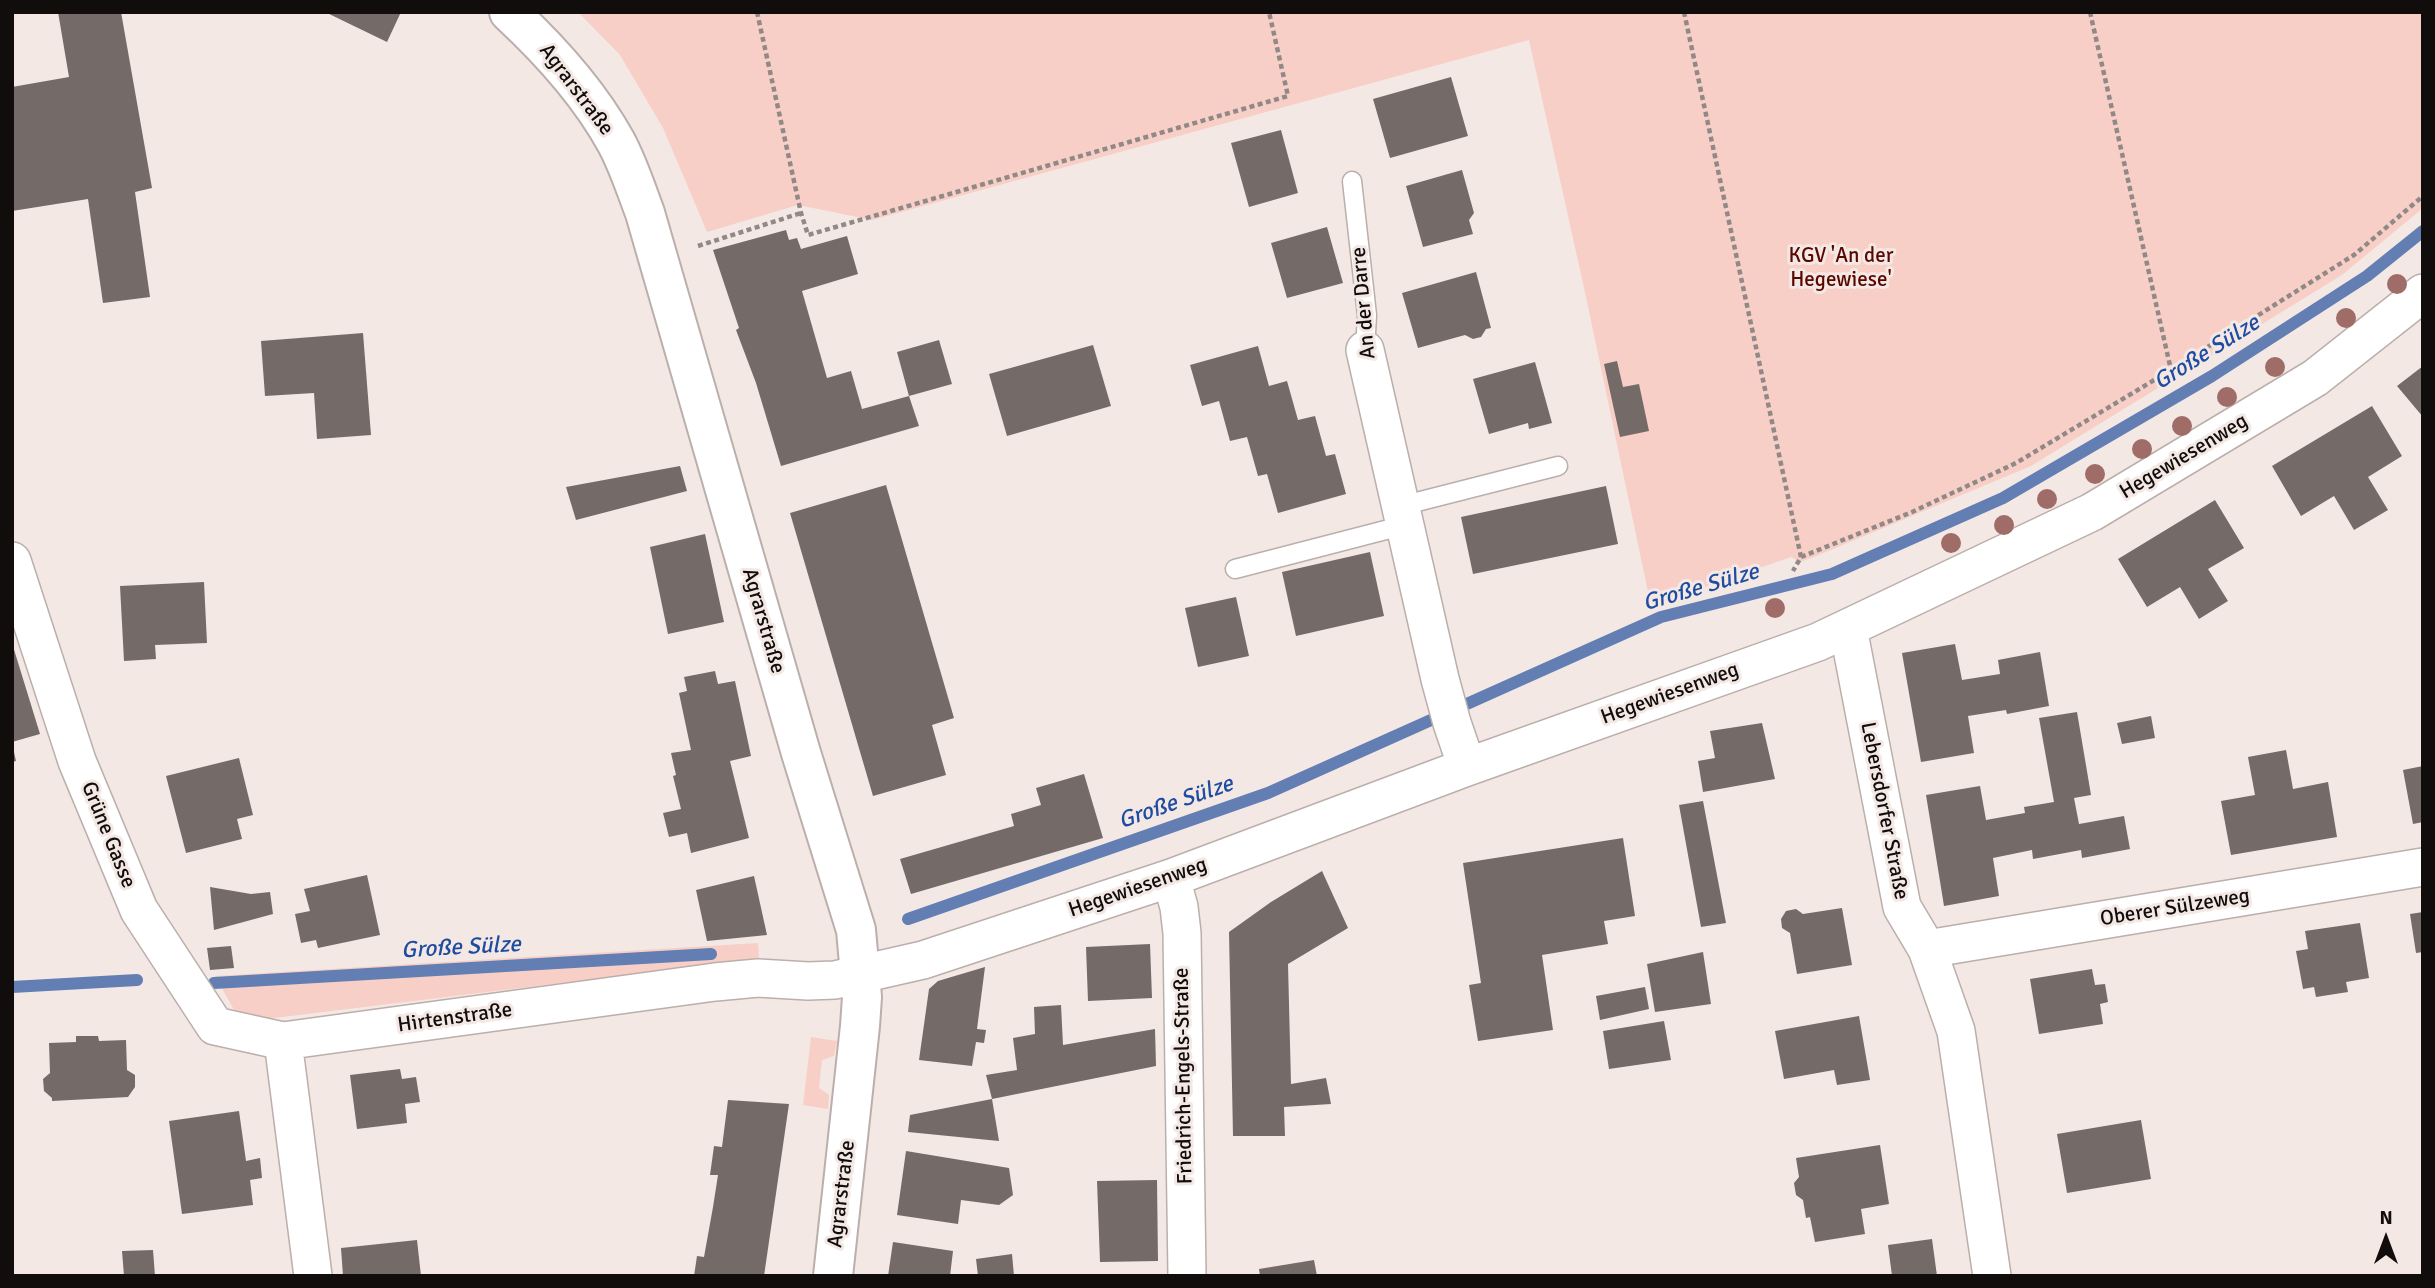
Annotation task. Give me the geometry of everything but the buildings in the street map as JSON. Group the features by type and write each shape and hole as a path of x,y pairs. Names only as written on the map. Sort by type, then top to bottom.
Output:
{"main road":[{"name":"Agrarstraße","path":"509,12 533,34 577,84 617,144 645,213 801,753 856,930 861,975 859,1047 833,1276"}],"street":[{"name":"Hegewiesenweg","path":"861,975 923,960 1171,878 1467,767 1818,642 2092,512 2315,378 2423,293"},
{"name":"An der Darre","path":"1365,350 1440,680 1467,767"},
{"name":"Grüne Gasse","path":"12,561 77,761 139,910 215,1026 283,1041"},
{"name":"Lebersdorfer Straße","path":"1848,628 1902,907 1927,949 1956,1031 1992,1276"},
{"name":"Oberer Sülzeweg","path":"1927,949 2423,867"},
{"name":"Friedrich-Engels-Straße","path":"1171,878 1179,906 1182,933 1187,1276"},
{"name":"Hirtenstraße","path":"283,1041 715,982 758,978 808,981 861,975"},
{"path":"283,1041 313,1276"}],"lane":[{"name":"An der Darre","path":"1352,181 1367,316 1365,350"},
{"path":"1235,569 1558,466"}],"path":[{"path":"757,12 800,213 808,235 1288,96 1269,12"},
{"path":"1684,12 1801,557"},
{"path":"2090,12 2171,370"},
{"path":"1793,571 1801,557 1912,512 2015,463 2171,370 2354,255 2423,196"},
{"path":"658,259 800,213"}],"green space":[{"name":"KGV 'An der Hegewiese'","path":"578,12 2423,12 2423,208 2342,275 2031,466 1814,557 1800,562 1791,557 1651,606 1529,40 872,220 798,205 707,232 663,128 620,55"},
{"path":"758,943 759,959 266,1019 238,1017 215,976"},
{"path":"811,1037 837,1041 834,1056 822,1060 819,1088 829,1095 828,1109 803,1105"}],"waterway":[{"name":"Große Sülze","path":"908,919 1268,793 1661,617 1832,574 2003,498 2212,376 2367,276 2423,231"},
{"name":"Große Sülze","path":"214,983 711,954"},
{"name":"Große Sülze","path":"12,987 137,980"}]}
